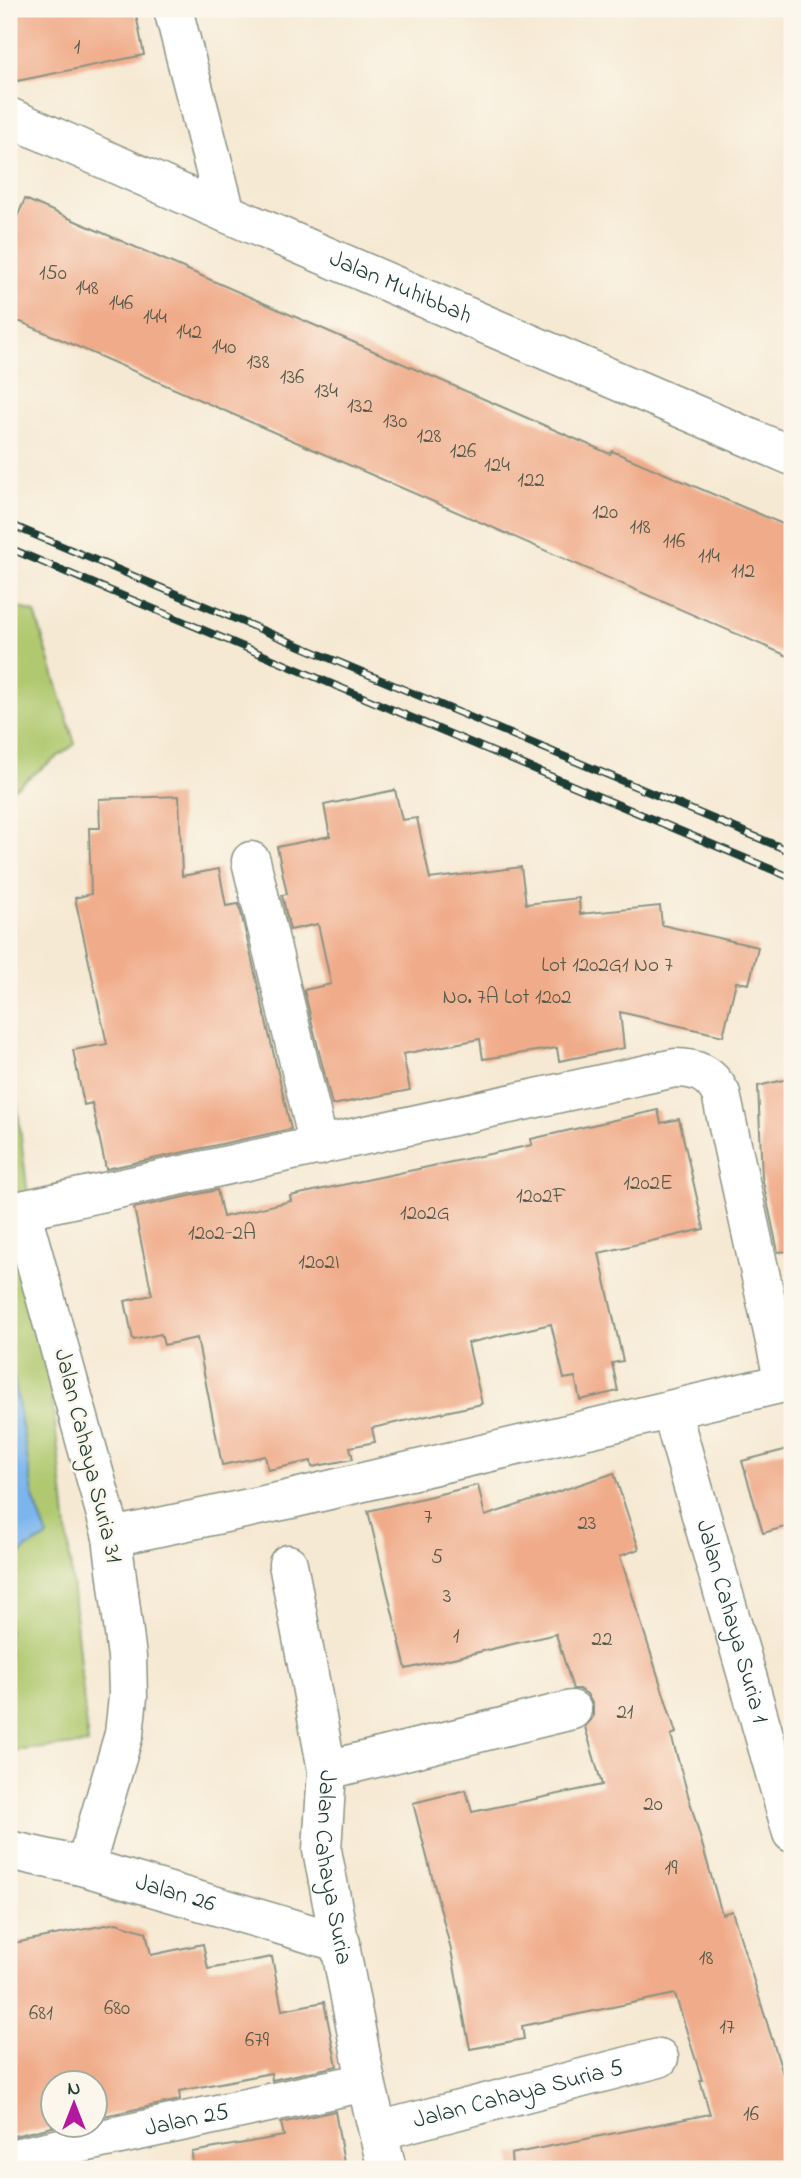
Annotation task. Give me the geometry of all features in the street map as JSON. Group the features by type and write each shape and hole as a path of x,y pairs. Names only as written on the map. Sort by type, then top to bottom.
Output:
{"street":[{"path":"173,9 226,213"},
{"name":"Jalan Muhibbah","path":"9,117 792,456"},
{"path":"112,1537 300,1497 788,1382 721,1094 715,1081 690,1068 675,1068 319,1146 251,861"},
{"name":"Jalan Cahaya Suria 31","path":"86,1867 124,1734 128,1697 127,1657 112,1537 21,1210 319,1146"},
{"name":"Jalan Cahaya Suria 1","path":"671,1410 792,1833"},
{"name":"Jalan Cahaya Suria","path":"288,1564 327,1770 322,1850 366,2082 387,2169"},
{"path":"327,1770 572,1710"},
{"name":"Jalan 26","path":"9,1850 86,1867 341,1942"},
{"name":"Jalan Cahaya Suria 5","path":"378,2131 659,2058"},
{"name":"Jalan 25","path":"9,2159 366,2082"}],"green space":[{"path":"9,603 35,613 75,744 9,792"},
{"path":"9,1035 64,1500 88,1744 9,1751"}],"water":[{"path":"9,1348 34,1500 48,1537 27,1548 9,1565"}],"building":[{"path":"9,9 135,9 144,55 17,81 9,41"},
{"path":"25,199 610,454 612,451 792,528 792,658 21,322 9,322 9,235"},
{"path":"395,790 402,820 417,818 430,879 521,867 526,904 579,898 580,914 660,906 662,925 758,947 749,984 736,982 723,1036 620,1012 624,1048 559,1061 557,1048 483,1059 480,1039 403,1054 410,1090 332,1105 304,990 331,984 318,924 290,930 282,895 287,894 277,847 330,836 324,805"},
{"path":"179,796 182,876 219,869 226,906 239,904 291,1129 106,1169 92,1103 84,1105 73,1050 107,1044 75,898 91,894 89,828 100,828 99,799"},
{"path":"792,1078 792,1251 778,1252 762,1177 758,1086"},
{"path":"658,1110 661,1123 679,1119 704,1229 599,1253 623,1361 612,1363 618,1391 580,1400 575,1377 564,1379 551,1324 468,1343 482,1404 372,1428 375,1442 350,1447 353,1459 312,1467 311,1461 268,1470 265,1456 222,1465 197,1338 164,1345 161,1334 133,1340 125,1301 152,1295 134,1208 217,1190 223,1217 291,1201 290,1196 532,1145 531,1139"},
{"path":"792,1448 792,1525 763,1533 742,1461"},
{"path":"614,1473 639,1549 620,1556 676,1733 671,1735 722,1914 732,1911 783,2074 786,2073 792,2093 792,2169 512,2169 511,2154 710,2114 675,1994 522,2026 524,2039 470,2049 451,1950 413,1803 466,1790 472,1812 602,1785 585,1727 593,1717 593,1705 587,1694 573,1689 556,1634 406,1669 368,1511 478,1485 485,1516"},
{"path":"116,1923 146,1932 151,1955 203,1944 208,1969 272,1957 282,2010 324,2002 337,2066 272,2080 271,2073 179,2091 180,2100 108,2115 108,2070 38,2070 38,2130 9,2137 9,1944"},
{"path":"335,2111 345,2169 193,2169 192,2152 284,2136 281,2123"}],"railway":[{"path":"9,524 792,852"},
{"path":"9,548 792,878"}]}
